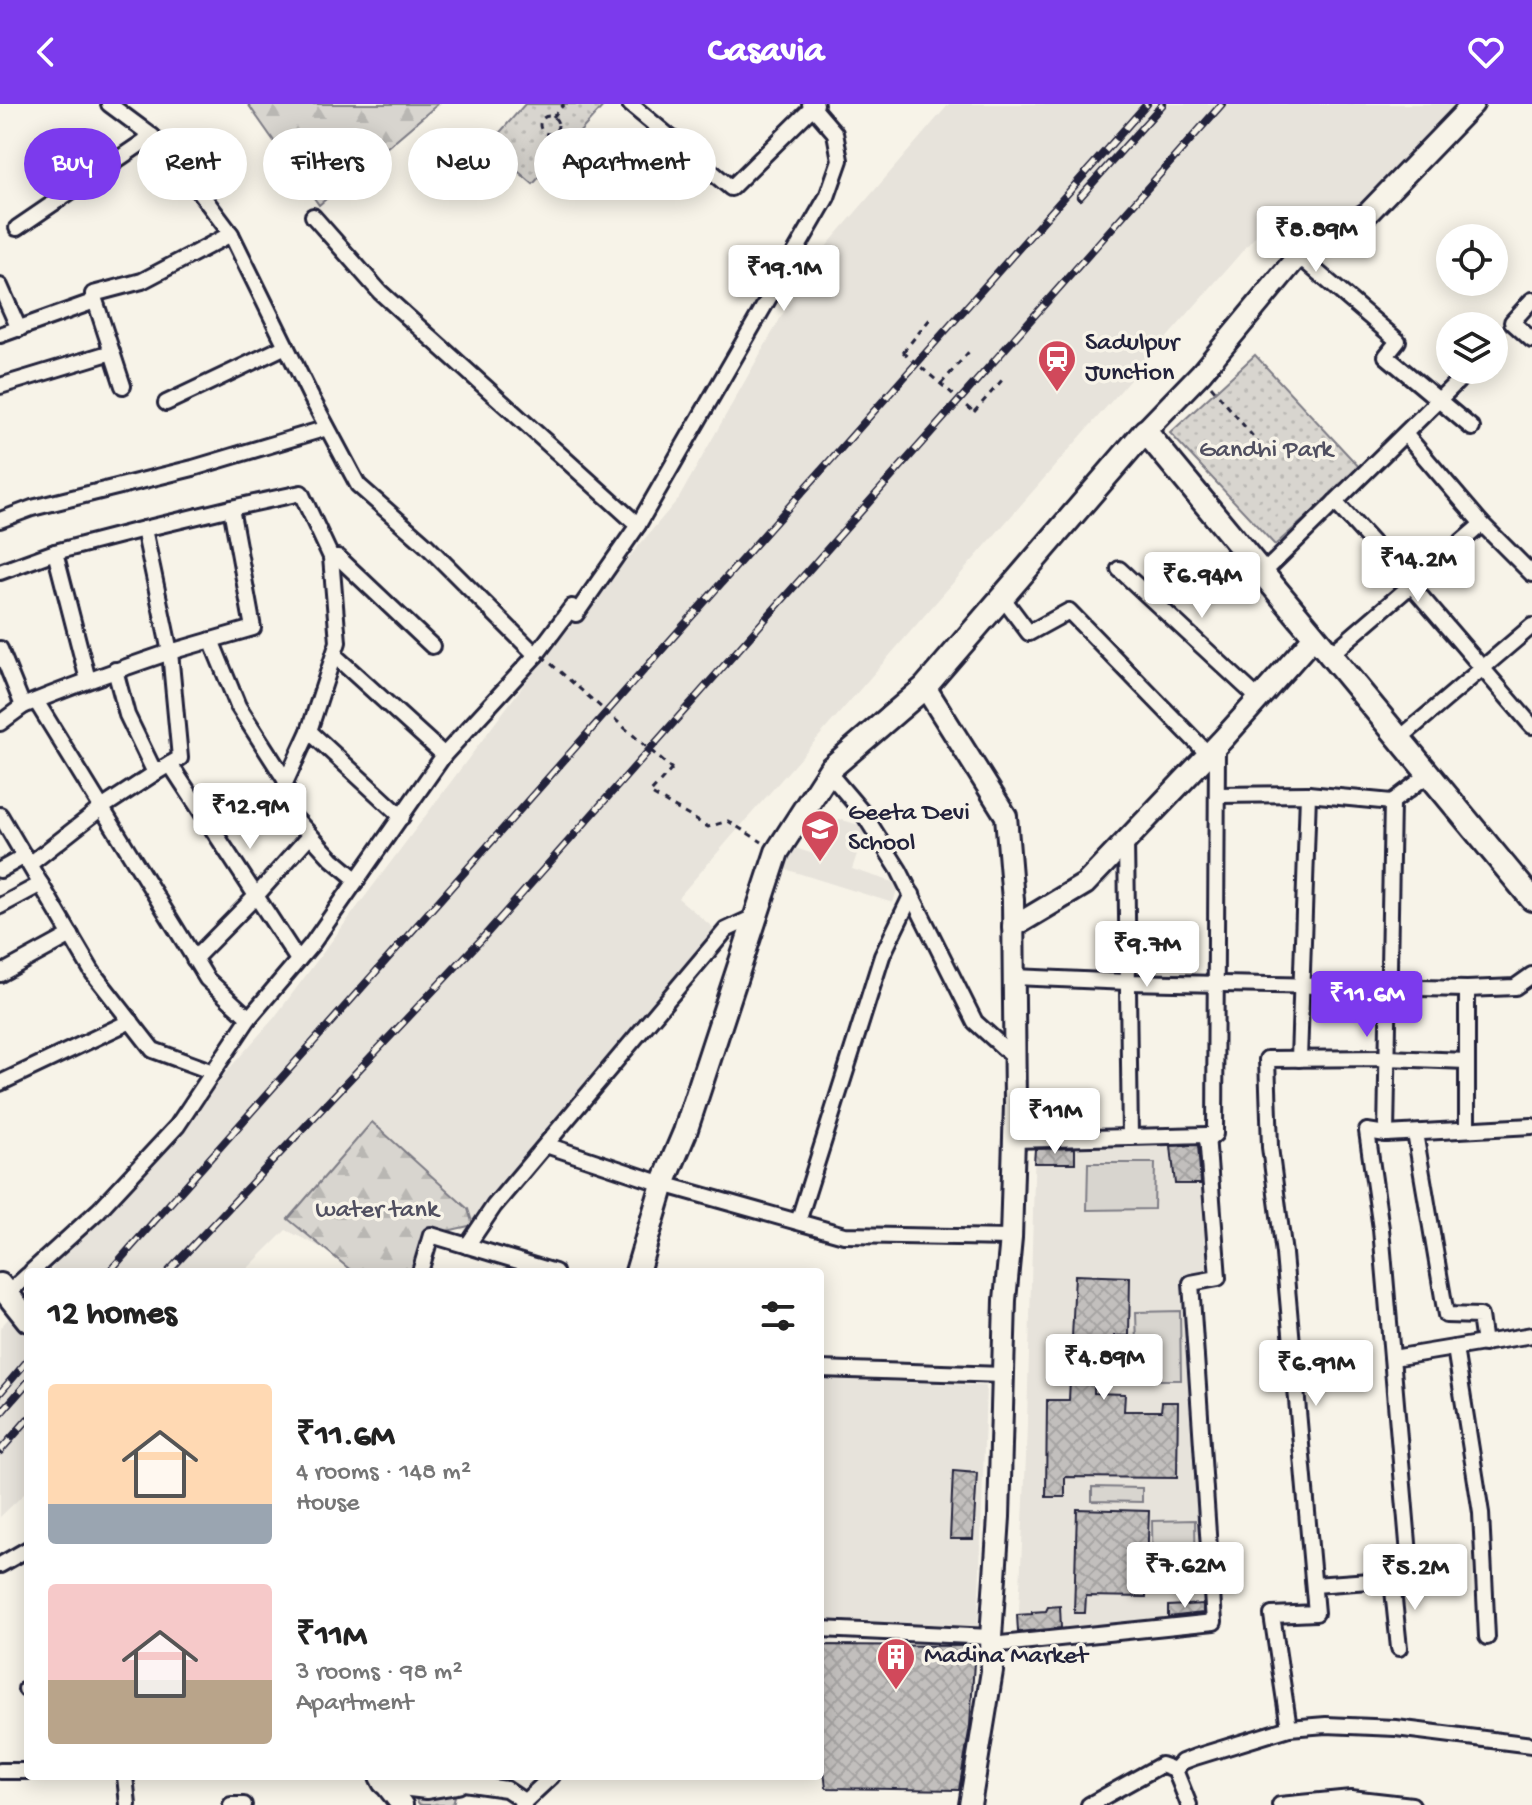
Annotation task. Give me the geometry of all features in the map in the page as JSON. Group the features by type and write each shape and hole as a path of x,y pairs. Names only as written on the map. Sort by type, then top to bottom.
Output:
{"main road":[{"path":"638,1268 663,1184 685,1132 777,852 828,772 925,687 1145,431 1532,899"},
{"path":"4,1289 24,1315"},
{"path":"388,1780 427,1787 455,1780"}],"street":[{"path":"109,104 141,128"},
{"path":"36,1268 99,1210 177,1126 249,1018 298,960 444,755 539,656 572,607 576,614 638,525 827,197 840,160 835,133 814,105 731,188 630,104"},
{"path":"1145,431 1201,373 1293,262 1369,212 1473,104"},
{"path":"17,228 137,146"},
{"path":"206,200 231,234 358,485 426,545 539,656"},
{"path":"313,216 380,292 638,525"},
{"path":"123,386 93,294 142,281 231,234"},
{"path":"1301,258 1398,341 1386,356 1472,428"},
{"path":"0,286 19,329"},
{"path":"1532,300 1512,322 1532,340"},
{"path":"0,335 95,301"},
{"path":"166,403 286,346"},
{"path":"0,386 112,352"},
{"path":"1262,574 1455,384"},
{"path":"0,520 32,508 193,468 327,428"},
{"path":"1405,434 1482,524 1532,574"},
{"path":"0,572 55,552 301,493 331,557 338,642 309,731 286,781 282,804 357,880"},
{"path":"1335,502 1532,726"},
{"path":"0,723 29,704 88,680 253,628 231,508"},
{"path":"1330,655 1482,524"},
{"path":"0,870 28,860 180,758 170,652 144,529"},
{"path":"55,552 88,680"},
{"path":"331,557 338,557 432,646"},
{"path":"1119,569 1259,699"},
{"path":"1002,597 1029,633 1069,611 1213,750 1217,795 1215,1134 1207,1141"},
{"path":"1399,739 1532,626"},
{"path":"1013,927 1085,884 1213,750 1314,637"},
{"path":"211,640 238,706 286,781"},
{"path":"0,649 29,704 100,809 207,979 249,1018"},
{"path":"334,655 444,755"},
{"path":"115,670 127,715 155,773"},
{"path":"925,687 1006,816 1013,927 1015,1058 1011,1238 1005,1300 992,1671 970,1805"},
{"path":"309,731 402,817"},
{"path":"170,764 298,960"},
{"path":"828,772 863,813 912,894 975,1022 1015,1058"},
{"path":"1217,795 1308,794 1392,802 1429,774"},
{"path":"1299,1059 1308,794"},
{"path":"1386,1134 1392,802"},
{"path":"0,815 93,973 153,1050 213,1072"},
{"path":"194,959 310,835"},
{"path":"1126,841 1130,1137"},
{"path":"0,906 41,884"},
{"path":"798,1222 882,956 912,894"},
{"path":"467,1246 494,1206 726,930 756,916"},
{"path":"0,974 71,935"},
{"path":"1014,977 1467,989 1515,987 1532,975"},
{"path":"1467,989 1467,1129"},
{"path":"0,1083 131,1021"},
{"path":"1289,1728 1272,1615 1316,1613 1284,1254 1270,1147 1267,1059 1467,1061"},
{"path":"1314,1585 1411,1578 1381,1229 1367,1131 1386,1134 1532,1126"},
{"path":"1415,1133 1446,1315 1480,1316 1484,1344"},
{"path":"824,1629 991,1641 1214,1622 1191,1283 1218,1278 1207,1135 1013,1140"},
{"path":"546,1145 663,1184 844,1235 1011,1238"},
{"path":"421,1268 431,1235 541,1268"},
{"path":"4,1289 24,1277"},
{"path":"1393,1358 1532,1335"},
{"path":"1455,1348 1481,1513 1487,1637"},
{"path":"824,1369 1003,1375"},
{"path":"0,1565 24,1551"},
{"path":"1392,1580 1399,1648"},
{"path":"1175,1770 1182,1762 1195,1757 1289,1728 1326,1725 1396,1728 1532,1745"},
{"path":"1089,1805 1161,1765 1175,1770 1189,1805"},
{"path":"0,1771 24,1771"},
{"path":"125,1780 128,1805"},
{"path":"383,1780 402,1805"},
{"path":"464,1780 506,1789 523,1804 548,1780"},
{"path":"1280,1805 1351,1798 1412,1805"},
{"path":"231,1805 244,1805"}],"path":[{"path":"553,117 564,104"},
{"path":"547,116 553,117 558,123 557,129 550,134 544,133 540,122 547,116"},
{"path":"930,319 903,352 974,412 1003,379"},
{"path":"941,384 972,348"},
{"path":"1201,373 1260,445"},
{"path":"539,656 672,769 650,793 708,827 728,821 777,852"}],"shaded area":[{"path":"949,104 1455,104 1363,206 1295,235 1273,216 678,898 723,936 466,1230 431,1225 375,1268 362,1268 286,1230 248,1268 53,1268 274,1018 540,663 679,498 811,264"},
{"name":"Geeta Devi School","path":"839,819 866,827 852,869 899,884 893,903 785,869 792,847 826,858"},
{"path":"1201,1141 1215,1274 1186,1276 1207,1616 1018,1632 1035,1143"},
{"path":"24,1301 24,1494 0,1517 0,1328"},
{"path":"824,1378 986,1386 978,1628 824,1621"}],"green space":[{"path":"248,104 438,104 392,143 392,128 265,128"},
{"path":"525,104 605,104 583,128 534,128 533,184 518,171 518,128 504,128"},
{"name":"Gandhi Park","path":"1255,355 1361,469 1275,545 1170,433"},
{"name":"water tank","path":"372,1122 468,1209 473,1225 438,1233 424,1268 348,1268 288,1219"},
{"path":"1088,1163 1155,1163 1154,1209 1087,1210"},
{"path":"1180,1311 1181,1380 1138,1380 1136,1312"},
{"path":"1092,1487 1142,1488 1142,1502 1092,1501"},
{"path":"1195,1520 1196,1587 1153,1588 1152,1521"},
{"path":"456,1791 453,1805 420,1805 413,1795"}],"building":[{"path":"1198,1145 1201,1184 1175,1184 1171,1146"},
{"path":"1075,1148 1075,1163 1034,1163 1035,1149"},
{"path":"1075,1275 1130,1277 1129,1336 1114,1336 1113,1368 1095,1367 1094,1393 1125,1394 1124,1411 1161,1411 1162,1402 1178,1402 1177,1478 1065,1477 1065,1497 1046,1497 1047,1400 1069,1400"},
{"path":"953,1471 977,1473 973,1539 950,1539"},
{"path":"1077,1509 1149,1511 1146,1597 1086,1596 1085,1613 1074,1613"},
{"path":"1203,1604 1203,1613 1168,1617 1168,1606"},
{"path":"1060,1606 1061,1628 1018,1632 1017,1615"},
{"name":"Madina Market","path":"824,1645 975,1646 970,1726 959,1790 826,1788"}],"railway":[{"path":"113,1268 1147,104"},
{"path":"1080,197 1163,104"},
{"path":"172,1268 480,941 1222,104"},
{"path":"0,1393 24,1365"},
{"path":"0,1414 24,1387"},
{"path":"0,1451 24,1424"}],"place":[{"name":"Sadulpur Junction","path":"1057,393"},
{"name":"Geeta Devi School","path":"820,863"},
{"name":"Madina Market","path":"896,1691"}]}
